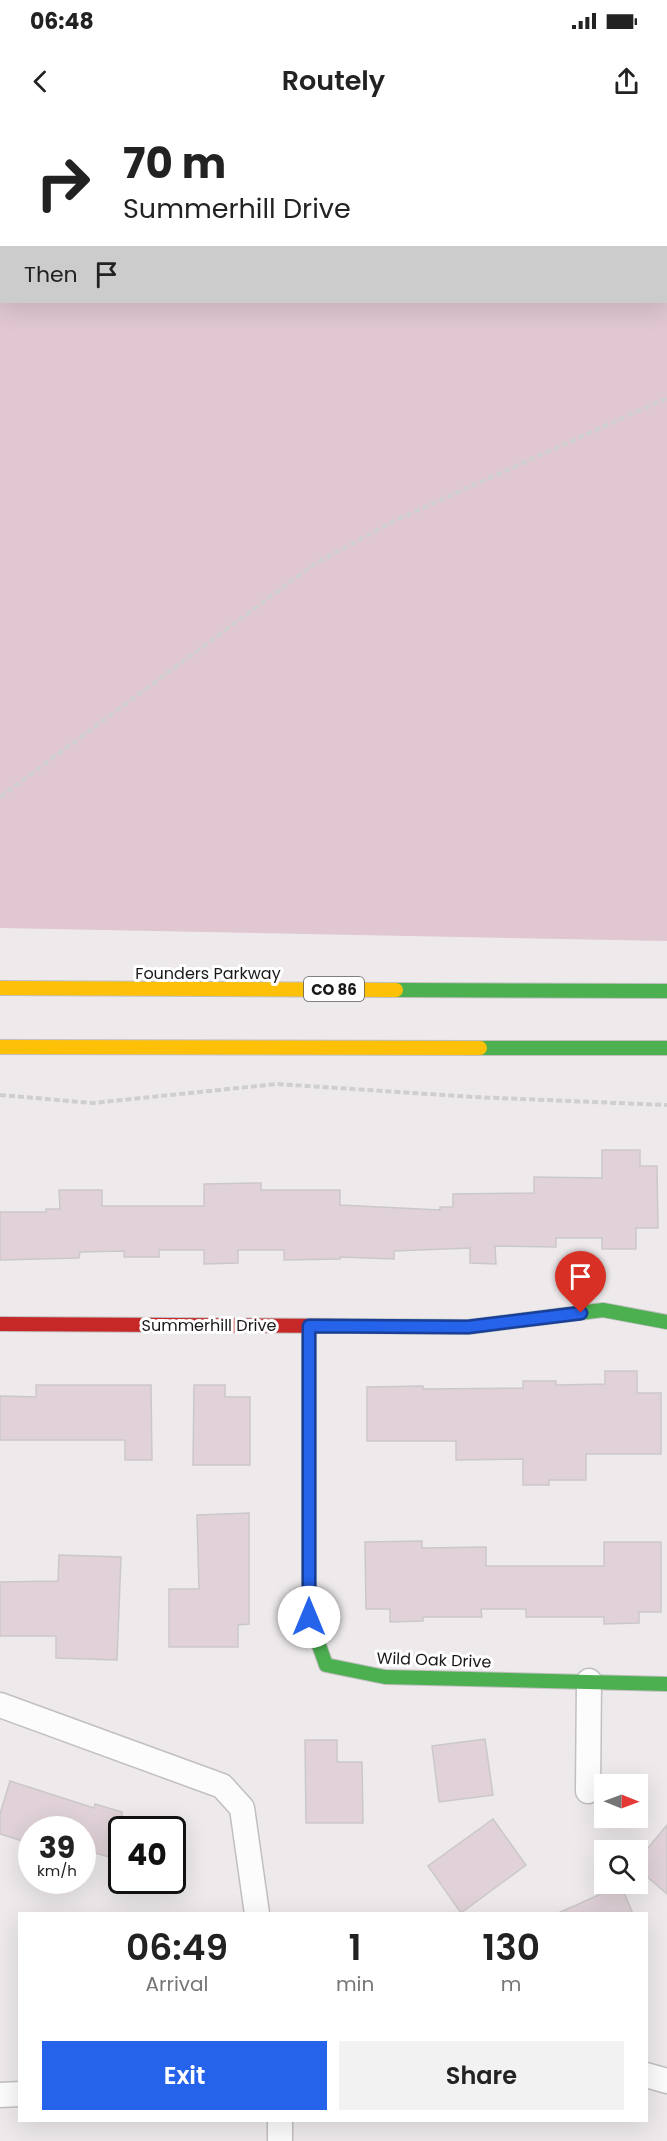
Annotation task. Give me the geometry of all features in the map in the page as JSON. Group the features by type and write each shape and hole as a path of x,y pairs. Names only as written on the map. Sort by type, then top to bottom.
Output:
{"main road":[{"name":"Founders Parkway","path":"0,988 667,991"},
{"path":"0,1047 667,1048"},
{"name":"Summerhill Drive","path":"0,1324 468,1327 603,1310 667,1322"},
{"name":"Wild Oak Drive","path":"309,1326 309,1617 326,1665 385,1677 667,1684"}],"street":[{"path":"588,1791 589,1681"},
{"path":"0,1705 222,1786 242,1808 257,1912"},
{"path":"648,2076 667,2081"},
{"path":"0,2096 18,2094"},
{"path":"280,2122 280,2141"}],"path":[{"path":"0,797 313,565 394,521 667,398"},
{"path":"0,1095 93,1103 277,1084 474,1097 667,1105"}],"shaded area":[{"path":"0,303 667,303 667,941 0,928"}],"building":[{"path":"602,1150 640,1150 640,1166 657,1166 658,1228 636,1228 636,1249 602,1249 602,1238 556,1238 556,1247 495,1246 496,1264 470,1263 470,1248 394,1251 394,1259 340,1257 340,1259 284,1260 284,1250 238,1250 238,1263 204,1264 204,1250 159,1250 159,1257 124,1257 124,1251 80,1252 79,1258 0,1260 0,1212 46,1212 46,1209 60,1209 59,1190 102,1190 102,1206 204,1206 204,1184 261,1183 261,1190 340,1190 340,1205 440,1210 440,1207 453,1207 453,1194 534,1193 534,1177 602,1178"},
{"path":"605,1371 637,1371 637,1393 661,1393 661,1454 586,1454 586,1480 549,1480 549,1485 523,1485 523,1459 456,1460 456,1441 367,1441 367,1387 523,1388 523,1381 556,1381 556,1385 605,1384"},
{"path":"36,1385 151,1385 152,1460 125,1460 125,1440 0,1440 0,1396 36,1397"},
{"path":"194,1385 225,1385 225,1397 250,1397 250,1465 193,1465"},
{"path":"249,1513 249,1624 238,1625 238,1647 169,1647 169,1589 199,1589 197,1515"},
{"path":"422,1541 422,1548 486,1547 486,1566 604,1566 604,1542 661,1542 661,1612 639,1612 639,1623 604,1624 604,1617 526,1617 526,1609 481,1609 482,1617 423,1617 423,1621 390,1622 390,1609 366,1609 365,1542"},
{"path":"59,1555 121,1557 117,1660 56,1658 56,1636 0,1636 0,1582 58,1581"},
{"path":"485,1739 493,1795 439,1802 432,1746"},
{"path":"305,1740 337,1740 337,1762 362,1762 363,1823 306,1823"},
{"path":"10,1781 94,1808 95,1804 122,1812 122,1816 108,1816 108,1857 96,1853 96,1816 18,1816 18,1840 0,1834 0,1814"},
{"path":"493,1819 526,1865 462,1912 428,1866"},
{"path":"667,1825 667,1894 648,1878 648,1848"},
{"path":"601,1894 625,1894 632,1912 560,1912"}],"traffic: fast":[{"path":"396,990 667,991"},
{"path":"480,1048 667,1048"},
{"path":"356,1326 468,1327 603,1310 667,1322"},
{"path":"309,1607 309,1617 326,1665 385,1677 667,1684"}],"traffic: slow":[{"path":"0,988 396,990"},
{"path":"0,1047 480,1048"}],"traffic: jam":[{"path":"0,1324 356,1326"},
{"path":"309,1326 309,1607"}],"route":[{"path":"309,1617 309,1326 468,1327 581,1313"}]}
